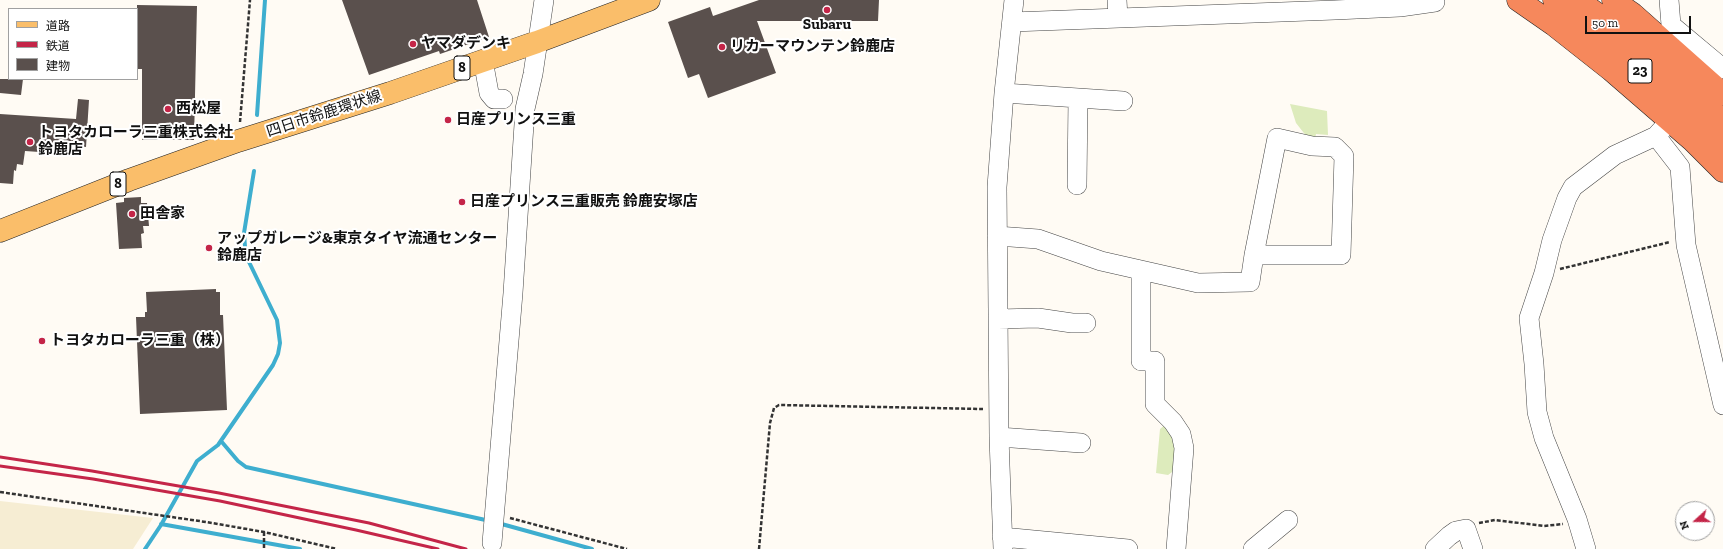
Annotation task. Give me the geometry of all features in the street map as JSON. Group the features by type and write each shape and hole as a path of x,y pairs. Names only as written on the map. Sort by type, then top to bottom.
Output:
{"highway":[{"path":"1518,0 1554,25 1611,70 1693,141 1723,171"},
{"name":"23","path":"1554,0 1678,102 1723,145"},
{"name":"23","path":"1578,0 1621,31 1723,120"},
{"path":"1613,0 1633,14 1723,94"}],"main road":[{"name":"四日市鈴鹿環状線","path":"0,231 129,180 238,141 273,131 536,42 649,0"}],"street":[{"path":"494,525 513,293 525,109 533,74 536,42 544,0"},
{"path":"1014,0 1004,93 997,186 999,437 1003,543 1128,549"},
{"path":"1668,0 1671,25 1720,66 1714,74"},
{"path":"1012,22 1117,9 1335,10 1400,7 1435,2"},
{"path":"483,60 489,92 494,99 503,99"},
{"path":"1004,93 1123,101"},
{"path":"1077,185 1078,98"},
{"path":"1586,549 1577,519 1544,438 1537,412 1529,318 1544,273 1552,240 1567,198 1573,187 1615,155 1662,130 1680,167 1686,239 1723,405"},
{"path":"997,236 1038,239 1101,261 1198,283 1250,282 1254,255 1277,138 1312,146 1335,147 1344,156 1341,255 1254,255"},
{"path":"1141,270 1140,361 1155,361 1155,404 1173,422 1181,434 1184,448 1176,549"},
{"path":"998,319 1038,318 1072,323 1086,323"},
{"path":"999,437 1081,443"},
{"path":"1253,549 1288,520"},
{"path":"1436,549 1456,531 1466,529 1473,549"}],"path":[{"path":"238,141 250,0"},
{"path":"1544,273 1686,239"},
{"path":"759,549 770,423 774,408 779,405 903,409 976,409 999,411"},
{"path":"0,492 180,517 264,532 336,549"},
{"path":"1466,529 1477,523 1495,520 1560,526 1577,519"},
{"path":"494,525 628,549"},
{"path":"264,532 264,548"}],"shaded area":[{"path":"0,501 153,518 133,549 0,549"}],"green space":[{"path":"1290,104 1327,111 1328,135 1316,134 1315,139 1307,137 1296,123"},
{"path":"1166,424 1176,443 1175,470 1168,475 1156,473 1160,429"}],"building":[{"name":"ヤマダデンキ","path":"342,0 477,0 489,37 440,54 439,51 369,75"},
{"name":"リカーマウンテン鈴鹿店","path":"759,0 879,0 878,21 757,21 776,73 708,98 699,74 688,78 668,22 710,7 713,16"},
{"path":"137,5 197,6 194,140 142,140 142,69 138,69"},
{"path":"0,79 23,80 21,95 0,93"},
{"path":"78,99 89,100 86,147 55,144 54,153 25,151 23,165 17,164 16,171 14,170 13,184 0,183 0,114 76,119"},
{"name":"田舎家","path":"141,197 141,203 147,203 149,226 143,226 144,233 141,234 142,248 119,249 116,203 124,202 124,198"},
{"path":"216,289 216,292 220,292 220,315 223,315 227,410 140,414 136,317 145,317 145,312 147,312 146,292"}],"waterway":[{"path":"257,115 265,0"},
{"path":"145,549 161,525 197,461 218,445 273,365 278,354 280,343 277,320 249,262 245,247 244,233 254,171"},
{"path":"221,441 238,461 246,467 490,521"},
{"path":"498,523 592,549"},
{"path":"161,524 300,549"}],"railway":[{"path":"0,457 219,493 369,523 466,549"},
{"path":"0,466 93,479 220,501 438,549"}],"place":[{"name":"Subaru","path":"827,10"},
{"name":"ヤマダデンキ","path":"413,44"},
{"name":"リカーマウンテン鈴鹿店","path":"722,47"},
{"name":"西松屋","path":"168,109"},
{"name":"日産プリンス三重","path":"448,120"},
{"name":"トヨタカローラ三重株式会社 鈴鹿店","path":"30,142"},
{"name":"日産プリンス三重販売 鈴鹿安塚店","path":"462,202"},
{"name":"田舎家","path":"132,214"},
{"name":"アップガレージ&東京タイヤ流通センター 鈴鹿店","path":"209,248"},
{"name":"トヨタカローラ三重（株）","path":"42,341"}]}
